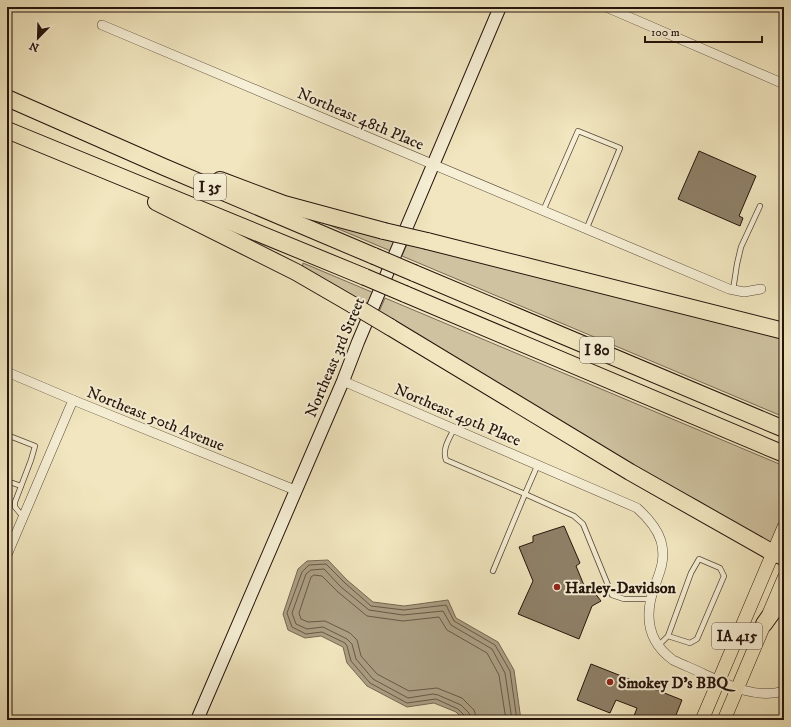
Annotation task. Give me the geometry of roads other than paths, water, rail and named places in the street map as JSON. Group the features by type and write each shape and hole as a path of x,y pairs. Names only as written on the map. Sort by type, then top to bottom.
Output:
{"highway":[{"name":"I 35","path":"7,98 171,170 374,256"},
{"path":"48,116 284,204 384,231 784,331"},
{"name":"I 80","path":"7,130 365,277 777,452"},
{"path":"40,144 289,269 390,327 630,472 778,555"},
{"name":"I 80","path":"374,256 782,428"},
{"path":"764,624 784,596"}],"main road":[{"name":"IA 415","path":"702,720 718,681 778,555 784,527"},
{"name":"IA 415","path":"724,720 784,578"}],"street":[{"name":"Northeast 3rd Street","path":"197,720 500,7"},
{"path":"606,7 784,84"},
{"name":"Northeast 48th Place","path":"102,25 586,230 733,290"},
{"path":"733,290 744,292 761,289"},
{"name":"Northeast 50th Avenue","path":"7,372 296,490"},
{"name":"Northeast 49th Place","path":"342,381 638,508 656,530 661,541 663,561 652,599 649,619 651,631 658,646"},
{"path":"7,555 73,400"},
{"path":"658,646 673,660 737,689 766,694 784,691"}],"lane":[{"path":"543,211 576,132 580,131 621,149 586,230"},
{"path":"733,290 741,247 760,206"},
{"path":"454,429 444,450 446,460 574,516 583,524 612,595 624,599 652,599"},
{"path":"7,435 35,446 15,502 15,506 23,517"},
{"path":"493,571 538,464"},
{"path":"7,481 21,486"},
{"path":"658,646 668,636 691,573 699,559 720,568 724,576 696,639 690,643 668,636"}],"water":[{"path":"328,560 347,580 373,602 404,606 448,600 456,618 498,642 514,670 521,720 464,720 456,712 434,703 407,707 367,686 347,663 343,647 321,636 305,638 288,630 283,614 298,569 307,561"}],"place":[{"name":"Harley-Davidson","path":"557,587"},
{"name":"Smokey D's BBQ","path":"610,682"}]}
